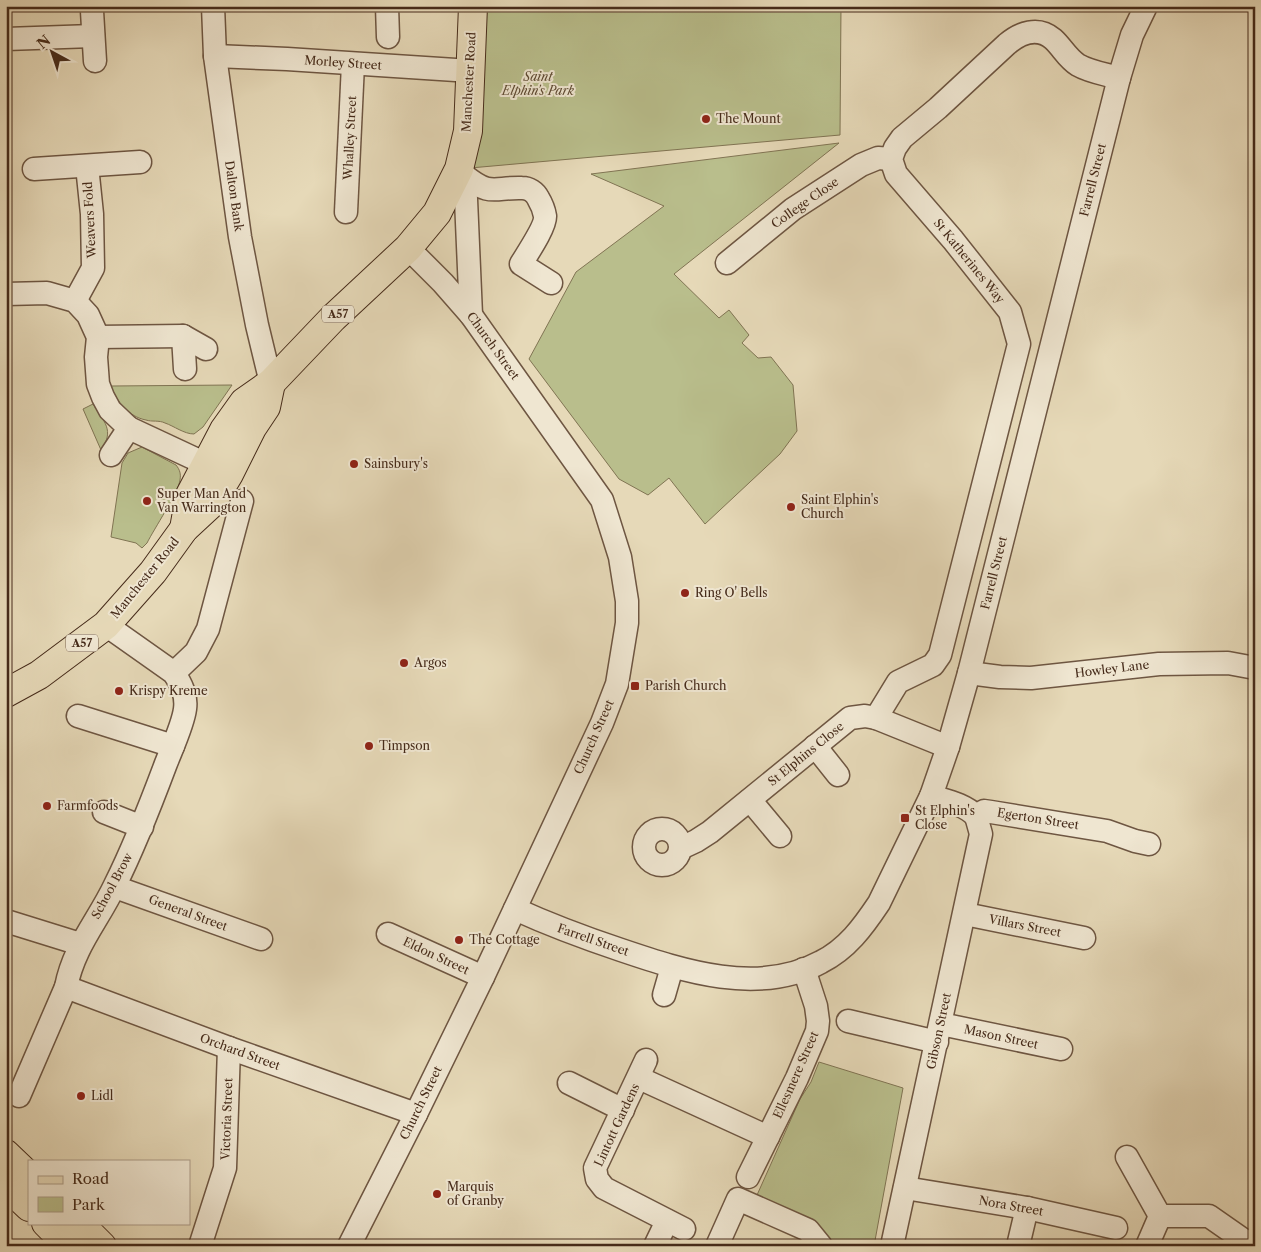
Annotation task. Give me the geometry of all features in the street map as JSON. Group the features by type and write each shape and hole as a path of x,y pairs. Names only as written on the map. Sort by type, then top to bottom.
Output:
{"main road":[{"name":"Manchester Road","path":"6,693 39,675 106,625 153,572 184,529 211,504 218,469 252,428 266,406 271,382 333,318 408,248 438,213 462,173 468,131 473,6"},
{"path":"6,1154 28,1175"},
{"path":"6,1185 28,1206"},
{"path":"47,1224 69,1246"},
{"path":"80,1224 102,1246"}],"street":[{"name":"Dalton Bank","path":"213,6 215,56 240,237 257,325 271,382"},
{"path":"387,6 388,36"},
{"name":"Farrell Street","path":"515,910 564,931 672,967 737,978 774,976 804,969 823,961 850,942 879,904 931,796 948,747 969,673 1119,78 1132,35 1146,6"},
{"path":"92,10 95,61"},
{"path":"891,159 895,148 902,138 938,108 1016,36 1036,32 1045,35 1052,39 1078,65 1119,78"},
{"path":"6,39 93,36"},
{"name":"Morley Street","path":"215,56 471,71"},
{"name":"Whalley Street","path":"346,212 353,64"},
{"name":"College Close","path":"727,263 793,209 861,165 878,158 891,159"},
{"name":"St Katherines Way","path":"876,718 898,682 933,665 940,655 1019,344 1010,312 953,240 896,174 891,159"},
{"name":"Weavers Fold","path":"34,169 140,162"},
{"name":"Weavers Fold","path":"75,300 92,268 92,214 87,166"},
{"path":"462,173 481,188 496,190 523,188 544,192 545,217 543,225 521,264 551,283"},
{"path":"462,173 467,216 471,315"},
{"path":"467,216 480,201 496,190"},
{"name":"Church Street","path":"353,1244 483,977 602,723 617,684 627,623 627,601 620,557 602,500 471,315 443,283 408,248"},
{"path":"6,294 47,293 75,300 88,315 98,337 96,357 98,384 110,410 129,428 218,469"},
{"path":"98,337 183,336 206,350"},
{"path":"183,336 185,369"},
{"path":"111,455 129,428"},
{"path":"174,673 196,652 208,629 242,501"},
{"name":"School Brow","path":"19,1096 66,987 68,976 80,944 115,887 142,827 185,709 185,697 174,673 106,625"},
{"name":"Howley Lane","path":"969,673 1031,678 1159,664 1228,663 1255,668"},
{"path":"78,716 173,746"},
{"name":"St Elphins Close","path":"681,848 710,832 850,718 865,716 876,718 948,747"},
{"path":"815,746 838,775"},
{"path":"931,796 967,808 976,816"},
{"path":"750,800 780,836"},
{"name":"Egerton Street","path":"976,816 984,811 1001,813 1107,831 1149,844"},
{"path":"104,812 142,827"},
{"name":"Gibson Street","path":"892,1246 981,834 976,816"},
{"name":"General Street","path":"115,887 261,939"},
{"name":"Villars Street","path":"965,914 1084,938"},
{"path":"6,921 80,944"},
{"name":"Eldon Street","path":"388,934 483,977"},
{"path":"664,995 672,967"},
{"name":"Ellesmere Street","path":"748,1177 800,1071 817,1031 816,1006 804,969"},
{"name":"Orchard Street","path":"66,987 229,1048 416,1114"},
{"path":"848,1021 939,1033"},
{"name":"Mason Street","path":"939,1033 1061,1049"},
{"name":"Victoria Street","path":"200,1246 225,1168 229,1048"},
{"name":"Lintott Gardens","path":"655,1246 676,1225 604,1188 597,1179 595,1168 642,1069 768,1137"},
{"path":"569,1083 623,1110"},
{"path":"1127,1157 1160,1216"},
{"name":"Nora Street","path":"905,1188 1027,1208 1116,1228"},
{"path":"717,1246 738,1199 808,1230 821,1246"},
{"path":"1018,1246 1027,1208"},
{"path":"1147,1246 1160,1216"},
{"path":"1160,1216 1209,1216 1252,1246"}],"green space":[{"name":"Saint Elphin's Park","path":"463,6 841,6 840,135 459,169"},
{"path":"839,143 674,274 719,318 729,310 749,335 742,343 758,358 771,357 793,385 797,431 780,454 705,524 669,478 648,495 619,479 529,359 576,272 664,206 591,174"},
{"path":"232,385 203,427 194,434 163,422 148,421 134,416 120,403 111,386"},
{"path":"93,404 108,431 101,450 83,409"},
{"path":"142,447 176,465 179,470 180,480 171,502 147,543 142,548 136,543 111,537 122,463 128,453"},
{"path":"819,1062 903,1088 874,1246 828,1246 753,1204 800,1099 811,1082"}],"place":[{"name":"The Mount","path":"706,119"},
{"name":"Sainsbury's","path":"354,464"},
{"name":"Super Man And Van Warrington","path":"147,501"},
{"name":"Saint Elphin's Church","path":"791,507"},
{"name":"Ring O' Bells","path":"685,593"},
{"name":"Argos","path":"404,663"},
{"name":"Parish Church","path":"635,686"},
{"name":"Krispy Kreme","path":"119,691"},
{"name":"Timpson","path":"369,746"},
{"name":"Farmfoods","path":"47,806"},
{"name":"St Elphin's Close","path":"905,818"},
{"name":"The Cottage","path":"459,940"},
{"name":"Lidl","path":"81,1096"},
{"name":"Marquis of Granby","path":"437,1194"}]}
